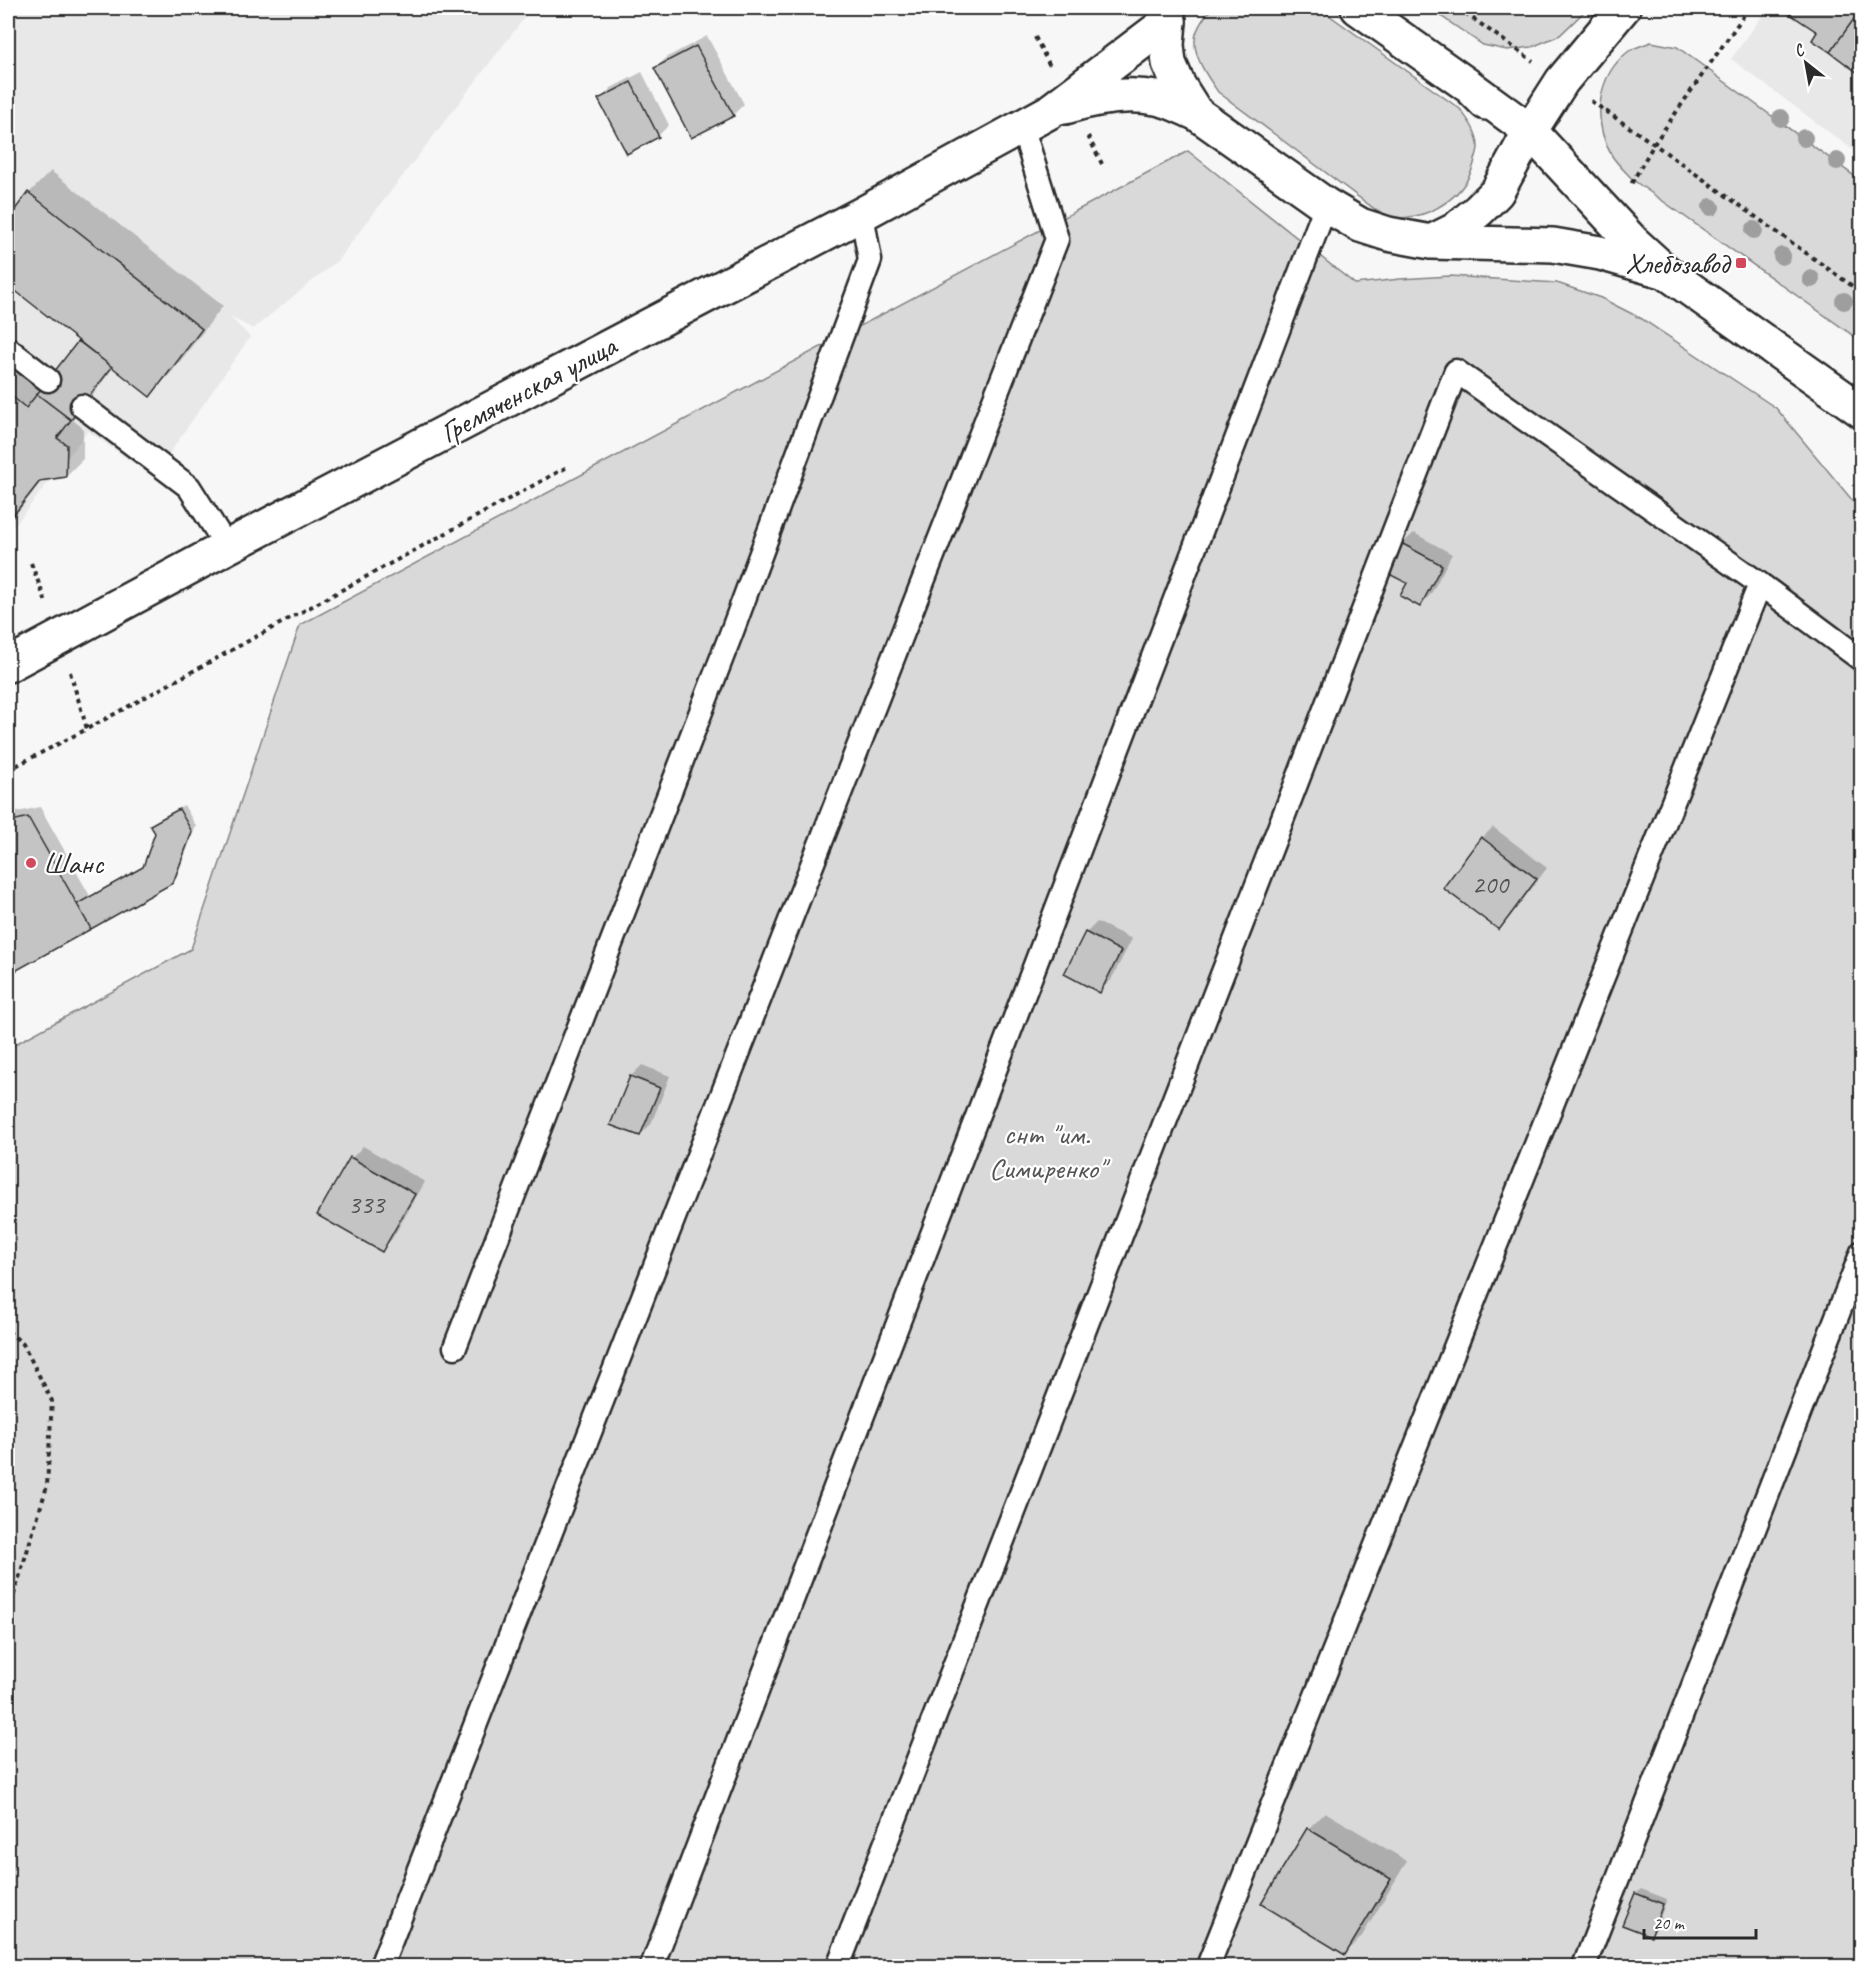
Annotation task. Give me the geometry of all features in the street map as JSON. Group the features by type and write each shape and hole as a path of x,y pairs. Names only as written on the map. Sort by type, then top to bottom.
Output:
{"main road":[{"path":"1358,8 1530,131 1633,242 1666,272 1862,411"},
{"path":"1431,242 1455,230 1497,192 1530,131 1562,81 1623,8"},
{"path":"1171,12 1167,45 1169,63 1179,86 1196,113"},
{"path":"1035,119 1171,12"},
{"path":"1470,87 1490,107 1505,139 1506,157 1497,192"},
{"path":"1035,119 1085,100 1124,95 1158,98 1196,113 1326,205 1360,225 1388,234 1431,242 1553,245 1600,253 1666,272"},
{"name":"Гремяченская улица","path":"8,665 227,547 862,214 1035,119"}],"lane":[{"path":"381,1966 1057,239 1035,119"},
{"path":"652,1966 1326,205"},
{"path":"455,1347 727,645 870,260 862,214"},
{"path":"8,350 48,380"},
{"path":"838,1966 1455,371 1760,584 1862,660"},
{"path":"82,406 189,487 227,547"},
{"path":"1208,1966 1760,584"},
{"path":"1584,1966 1862,1252"}],"path":[{"path":"1749,8 1654,144 1862,293"},
{"path":"8,770 569,466"},
{"path":"8,1331 23,1344 52,1401 47,1486 8,1614"}],"shaded area":[{"path":"8,8 532,8 337,261 253,329 229,316 250,337 153,477 88,431 8,534"},
{"path":"1768,8 1861,8 1861,156 1731,59"}],"green space":[{"path":"1212,8 1319,8 1460,109 1478,142 1477,154 1465,183 1448,201 1415,216 1396,218 1376,210 1218,92 1203,68 1195,48 1195,37"},
{"path":"1429,8 1588,8 1560,35 1532,47 1507,50 1483,45"},
{"path":"1651,42 1677,47 1861,181 1861,341 1633,180 1612,156 1602,129 1600,114 1604,86 1618,61 1629,51"},
{"name":"снт \"им. Симиренко\"","path":"1188,151 1355,284 1450,276 1557,283 1601,298 1642,319 1776,408 1861,509 1861,1966 8,1966 8,1048 191,949 300,625"}],"building":[{"path":"1790,8 1862,8 1830,52 1812,40 1817,32 1787,12"},
{"path":"1862,8 1862,76 1830,52"},
{"path":"696,46 734,116 691,138 654,68"},
{"path":"631,82 659,137 627,154 598,99"},
{"path":"28,192 202,329 150,397 8,285 8,219"},
{"path":"78,341 112,367 71,420 37,394"},
{"path":"8,393 26,408 37,394 71,420 57,438 67,445 66,477 40,481 8,522"},
{"path":"1401,543 1442,565 1420,607 1400,596 1407,583 1385,572"},
{"path":"179,809 192,832 173,883 91,929 77,904 143,867 155,833 150,825"},
{"name":"Шанс","path":"28,817 91,929 8,975 8,822"},
{"path":"1481,837 1537,879 1499,930 1443,888"},
{"path":"1085,932 1121,951 1100,993 1064,974"},
{"path":"630,1076 660,1088 640,1136 610,1125"},
{"path":"350,1157 415,1194 382,1252 317,1215"},
{"path":"1862,1284 1862,1308 1853,1305"},
{"path":"1307,1828 1391,1879 1345,1955 1261,1904"},
{"path":"1635,1893 1663,1904 1651,1936 1622,1925"}],"place":[{"name":"Хлебозавод","path":"1741,263"},
{"name":"Шанс","path":"31,863"}]}
